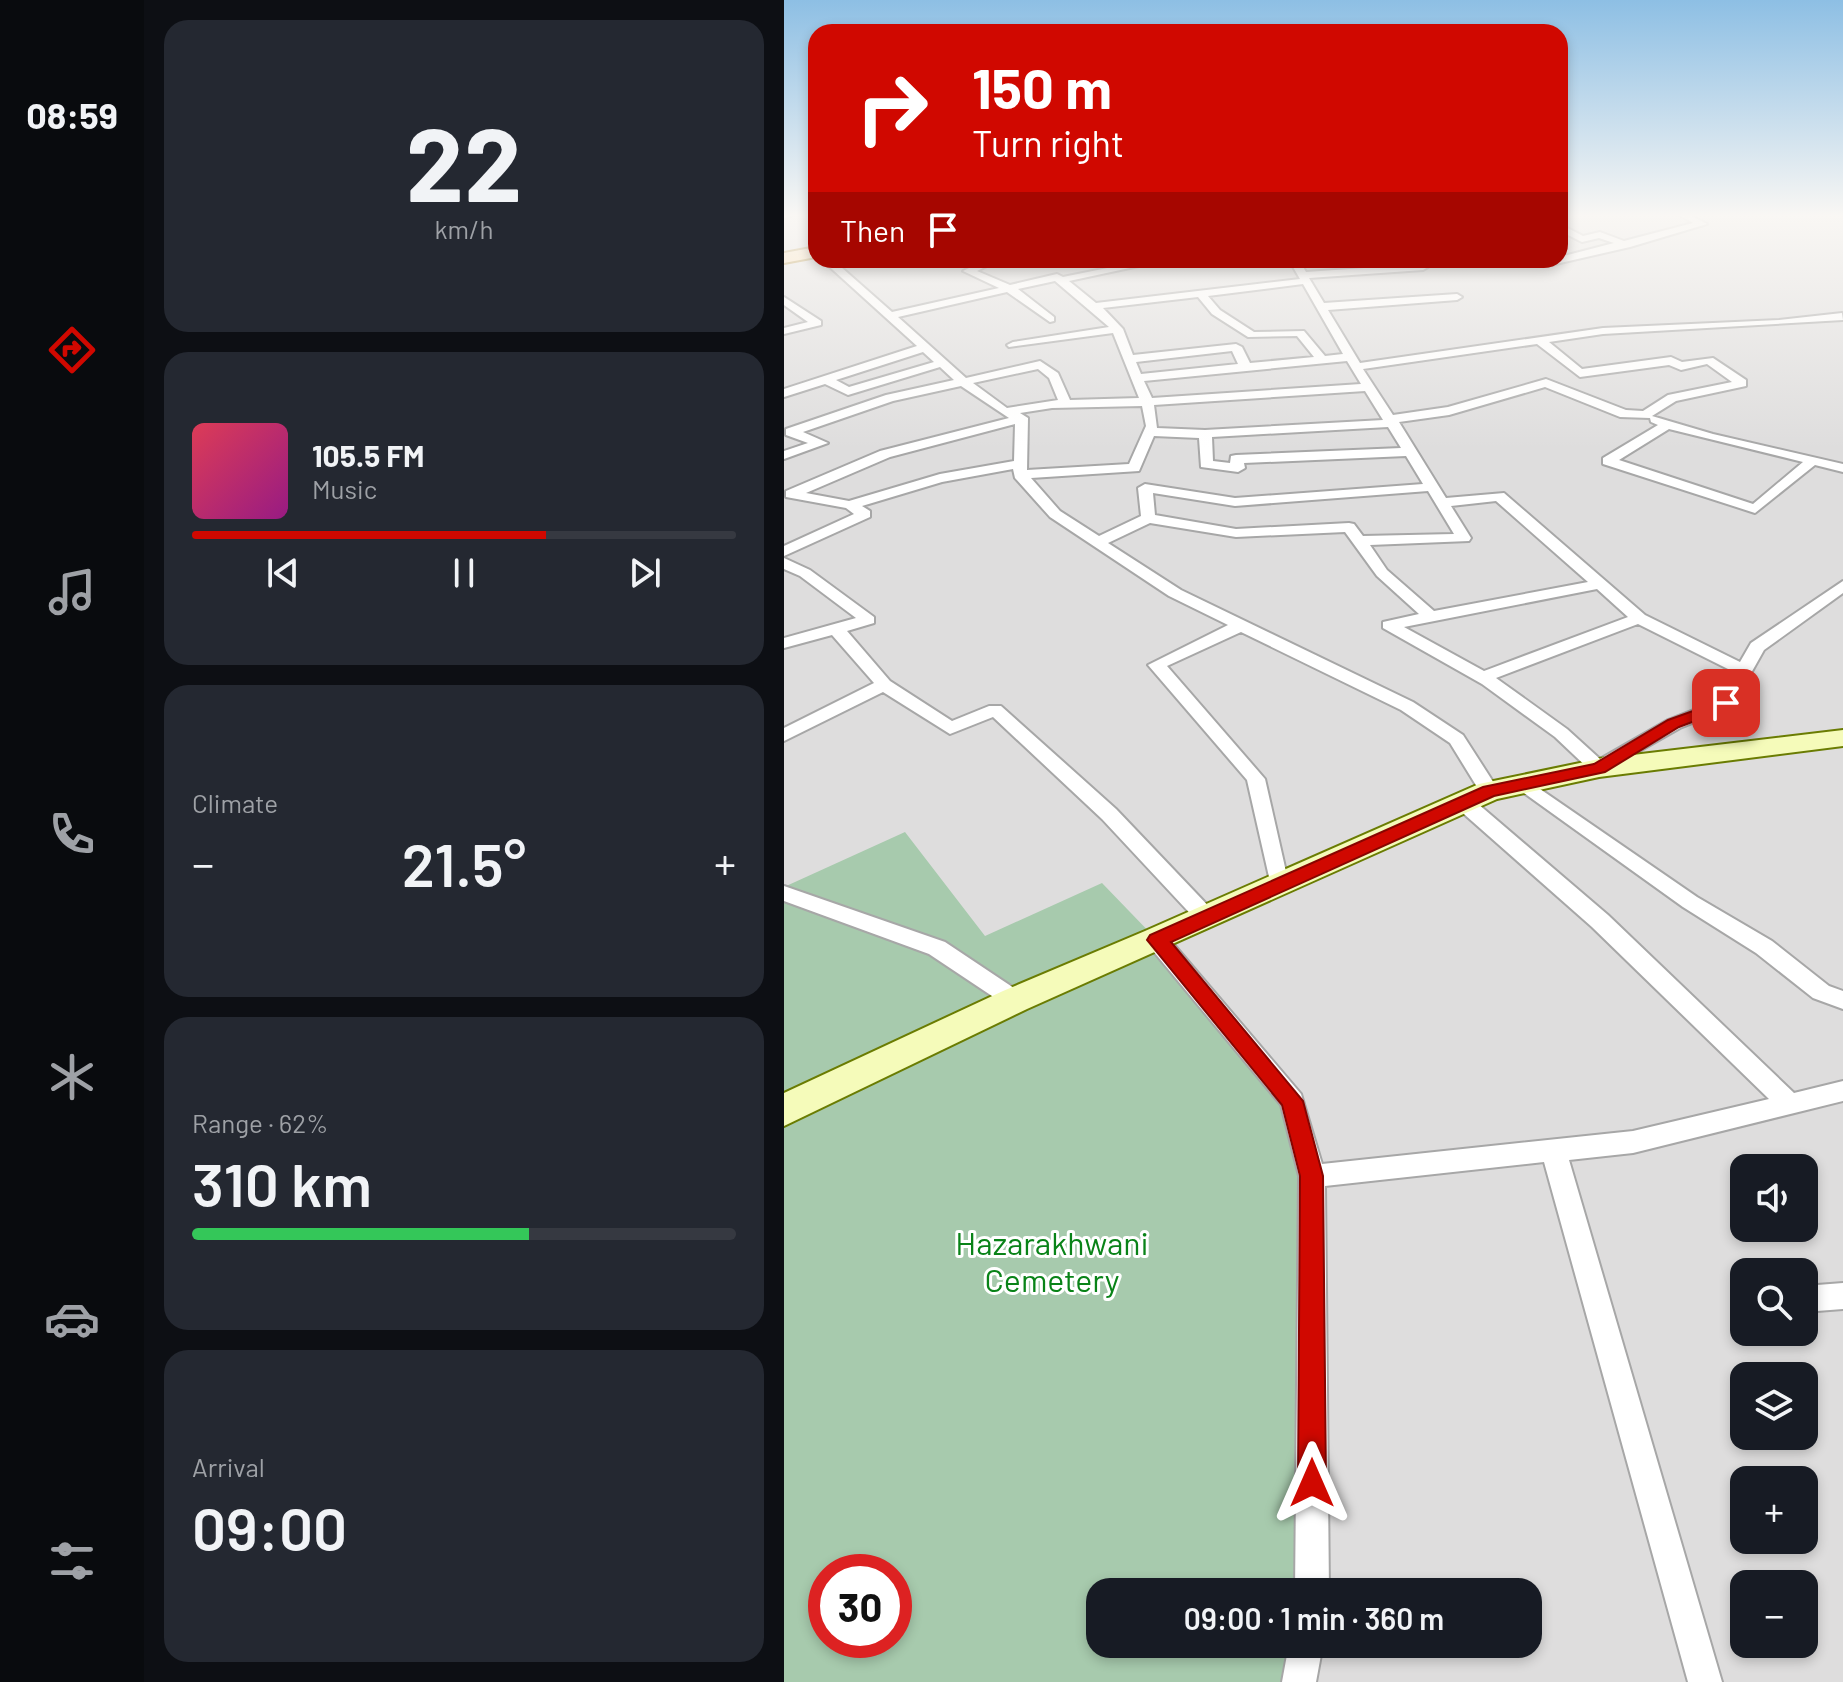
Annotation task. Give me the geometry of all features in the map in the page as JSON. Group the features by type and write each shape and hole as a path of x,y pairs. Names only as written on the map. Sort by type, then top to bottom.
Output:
{"main road":[{"path":"784,1110 1015,1000 1207,918 1476,796 1599,768 1843,738"}],"street":[{"path":"864,292 961,380 1005,412 1022,418"},
{"path":"890,316 987,292"},
{"path":"1019,292 1050,319"},
{"path":"850,505 940,478 1021,470 1134,468 1152,426 1147,402 1117,329 1077,292"},
{"path":"1094,306 1196,292"},
{"path":"1200,292 1216,312 1252,335 1300,333 1323,361"},
{"path":"1311,292 1464,538 1359,541"},
{"path":"1316,301 1377,292"},
{"path":"1316,301 1457,297"},
{"path":"784,300 817,323 784,331"},
{"path":"1137,378 1323,361 1353,362 1603,331 1843,317"},
{"path":"1013,345 1117,329"},
{"path":"1539,340 1580,373 1671,361 1681,366 1709,360 1742,383 1672,398 1645,415"},
{"path":"784,393 926,347"},
{"path":"1129,359 1236,347 1246,368"},
{"path":"825,379 848,391 942,363"},
{"path":"784,455 821,443 791,432 890,398 1040,365 1054,376 1066,404"},
{"path":"784,374 802,387"},
{"path":"1150,432 1205,434 1392,421 1449,411 1546,383 1624,414 1645,415 1667,425 1843,468"},
{"path":"1005,412 1066,404 1147,402 1369,387"},
{"path":"1022,418 1021,470 1055,514 1175,593 1407,706 1457,739 1476,796 1600,921 1789,1103"},
{"path":"787,493 885,454 1022,418"},
{"path":"1667,425 1608,461 1755,509 1813,460"},
{"path":"1205,434 1206,464 1238,468 1236,459 1411,452"},
{"path":"1148,518 1145,488 1235,502 1432,487"},
{"path":"784,552 865,514 850,505 787,493"},
{"path":"1442,503 1499,496 1639,618 1745,671"},
{"path":"1098,542 1148,518 1236,533 1349,527 1382,573 1429,615"},
{"path":"784,563 805,573 868,620 784,643"},
{"path":"1600,584 1389,625 1482,677 1561,733 1599,768 1674,724 1726,703 1757,647 1843,586"},
{"path":"1482,677 1639,618"},
{"path":"1242,625 1156,665 1256,779 1279,885"},
{"path":"837,630 884,685 950,728 995,710 1109,814 1207,918"},
{"path":"784,735 884,685"},
{"path":"1524,784 1690,902 1764,947 1821,992 1843,1000"},
{"path":"784,893 937,948 1015,1000"},
{"path":"1157,940 1292,1101 1312,1176 1312,1578"},
{"path":"1312,1176 1633,1142 1843,1091"},
{"path":"1553,1150 1705,1682"},
{"path":"1818,1298 1843,1296"},
{"path":"1299,1682 1303,1658"}],"shaded area":[{"path":"784,292 1843,292 1843,1682 784,1682"}],"green space":[{"name":"Hazarakhwani Cemetery","path":"905,832 985,936 1102,883 1157,940 1292,1101 1321,1184 1313,1578 1086,1578 1086,1658 1303,1658 1299,1682 784,1682 784,887"}],"route":[{"path":"1312,1483 1312,1176 1292,1101 1157,940 1489,791 1599,768 1674,724 1726,703"}]}
